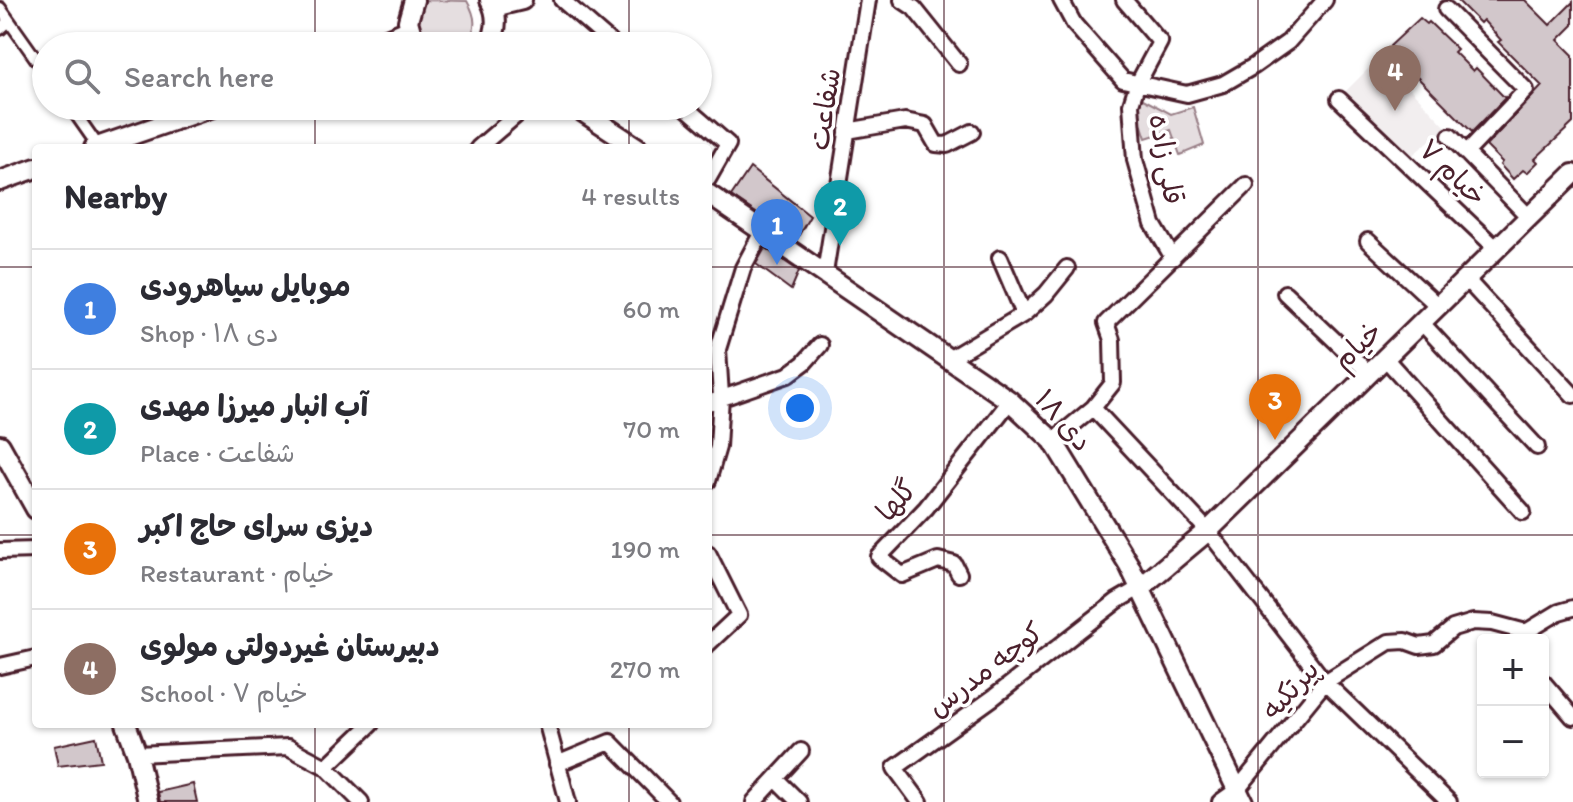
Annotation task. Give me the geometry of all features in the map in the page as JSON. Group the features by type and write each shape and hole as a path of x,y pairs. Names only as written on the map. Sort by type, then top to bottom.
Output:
{"main road":[{"path":"411,32 409,11 414,0"},
{"path":"493,32 497,21 492,4 522,0"},
{"path":"106,144 175,120"},
{"path":"593,120 624,144"},
{"path":"0,181 32,169"},
{"name":"خیام","path":"1141,587 1208,531 1573,174"},
{"name":"۱۸ دی","path":"712,197 1010,401 1053,441 1141,587 1240,796"},
{"path":"0,445 32,502"},
{"path":"127,728 148,802"}],"street":[{"path":"562,0 599,32"},
{"name":"شفاعت","path":"825,273 868,0"},
{"path":"902,0 914,8 959,64"},
{"name":"قلی زاده","path":"1061,0 1074,24 1123,80 1137,85 1131,104 1135,160 1153,224 1173,258"},
{"path":"1124,0 1160,42 1137,85 1187,94 1223,84 1288,42 1325,0"},
{"path":"0,8 32,53"},
{"path":"1446,9 1526,90 1466,153"},
{"path":"0,29 9,21"},
{"name":"خیام ۷","path":"1339,99 1497,249"},
{"path":"79,120 95,144"},
{"path":"483,144 511,120"},
{"path":"700,120 728,144 712,172"},
{"path":"847,131 905,121 925,125 936,144 947,145 972,132"},
{"path":"1450,136 1529,217"},
{"path":"1053,441 1093,408 1113,383 1112,340 1106,323 1246,185"},
{"path":"712,467 718,447 715,400 718,349 743,268 763,230"},
{"path":"1368,241 1439,307"},
{"path":"1000,258 1024,314"},
{"path":"947,360 1024,314 1046,294 1067,268"},
{"path":"1466,279 1573,395"},
{"path":"1285,293 1368,372"},
{"path":"1422,323 1537,447"},
{"path":"715,400 788,375 820,345"},
{"path":"1384,357 1523,512"},
{"name":"گلها","path":"959,574 954,564 938,560 902,575 879,557 926,508 1010,401"},
{"path":"1093,408 1208,531 1325,682 1449,802"},
{"path":"0,551 32,550"},
{"path":"712,561 739,615 712,640"},
{"name":"کوچه مدرس","path":"920,802 895,768 994,697 1117,601 1141,587"},
{"name":"پیرتکیه","path":"1220,802 1240,796 1325,682 1389,642 1405,641 1419,646 1434,644 1461,624 1492,623 1526,632 1559,612 1573,608"},
{"path":"1492,623 1502,634"},
{"path":"0,666 32,659"},
{"path":"1549,689 1573,717"},
{"path":"326,767 367,728"},
{"path":"548,728 568,802"},
{"path":"557,764 610,742 669,802"},
{"path":"137,754 288,747 326,767 361,802"},
{"path":"754,802 801,751"},
{"path":"777,780 799,802"}],"shaded area":[{"path":"426,0 467,1 474,21 471,32 420,32 418,19"},
{"path":"1380,57 1446,127 1409,158 1342,95"},
{"path":"1141,98 1171,114 1193,107 1204,145 1180,155 1171,130 1146,138 1135,104"}],"building":[{"path":"1457,0 1525,0 1550,25 1573,2 1573,25 1558,40 1573,55 1573,123 1535,159 1538,162 1527,173 1523,170 1513,179 1486,146 1542,86 1498,42 1501,40 1483,20 1480,23"},
{"path":"1420,18 1427,24 1429,22 1457,49 1454,52 1473,71 1476,68 1505,98 1472,132 1394,54 1396,52 1390,46"},
{"path":"750,168 810,216 796,240 731,196"},
{"path":"765,248 799,271 791,290 756,264"},
{"path":"96,737 101,761 58,766 54,746"},
{"path":"193,784 197,802 160,802 158,792"}],"place":[{"name":"دبیرستان غیردولتی مولوی","path":"1395,111"},
{"name":"آب انبار میرزا مهدی","path":"840,246"},
{"name":"موبایل سیاهرودی","path":"777,265"},
{"name":"دیزی سرای حاج اکبر","path":"1275,440"}]}
